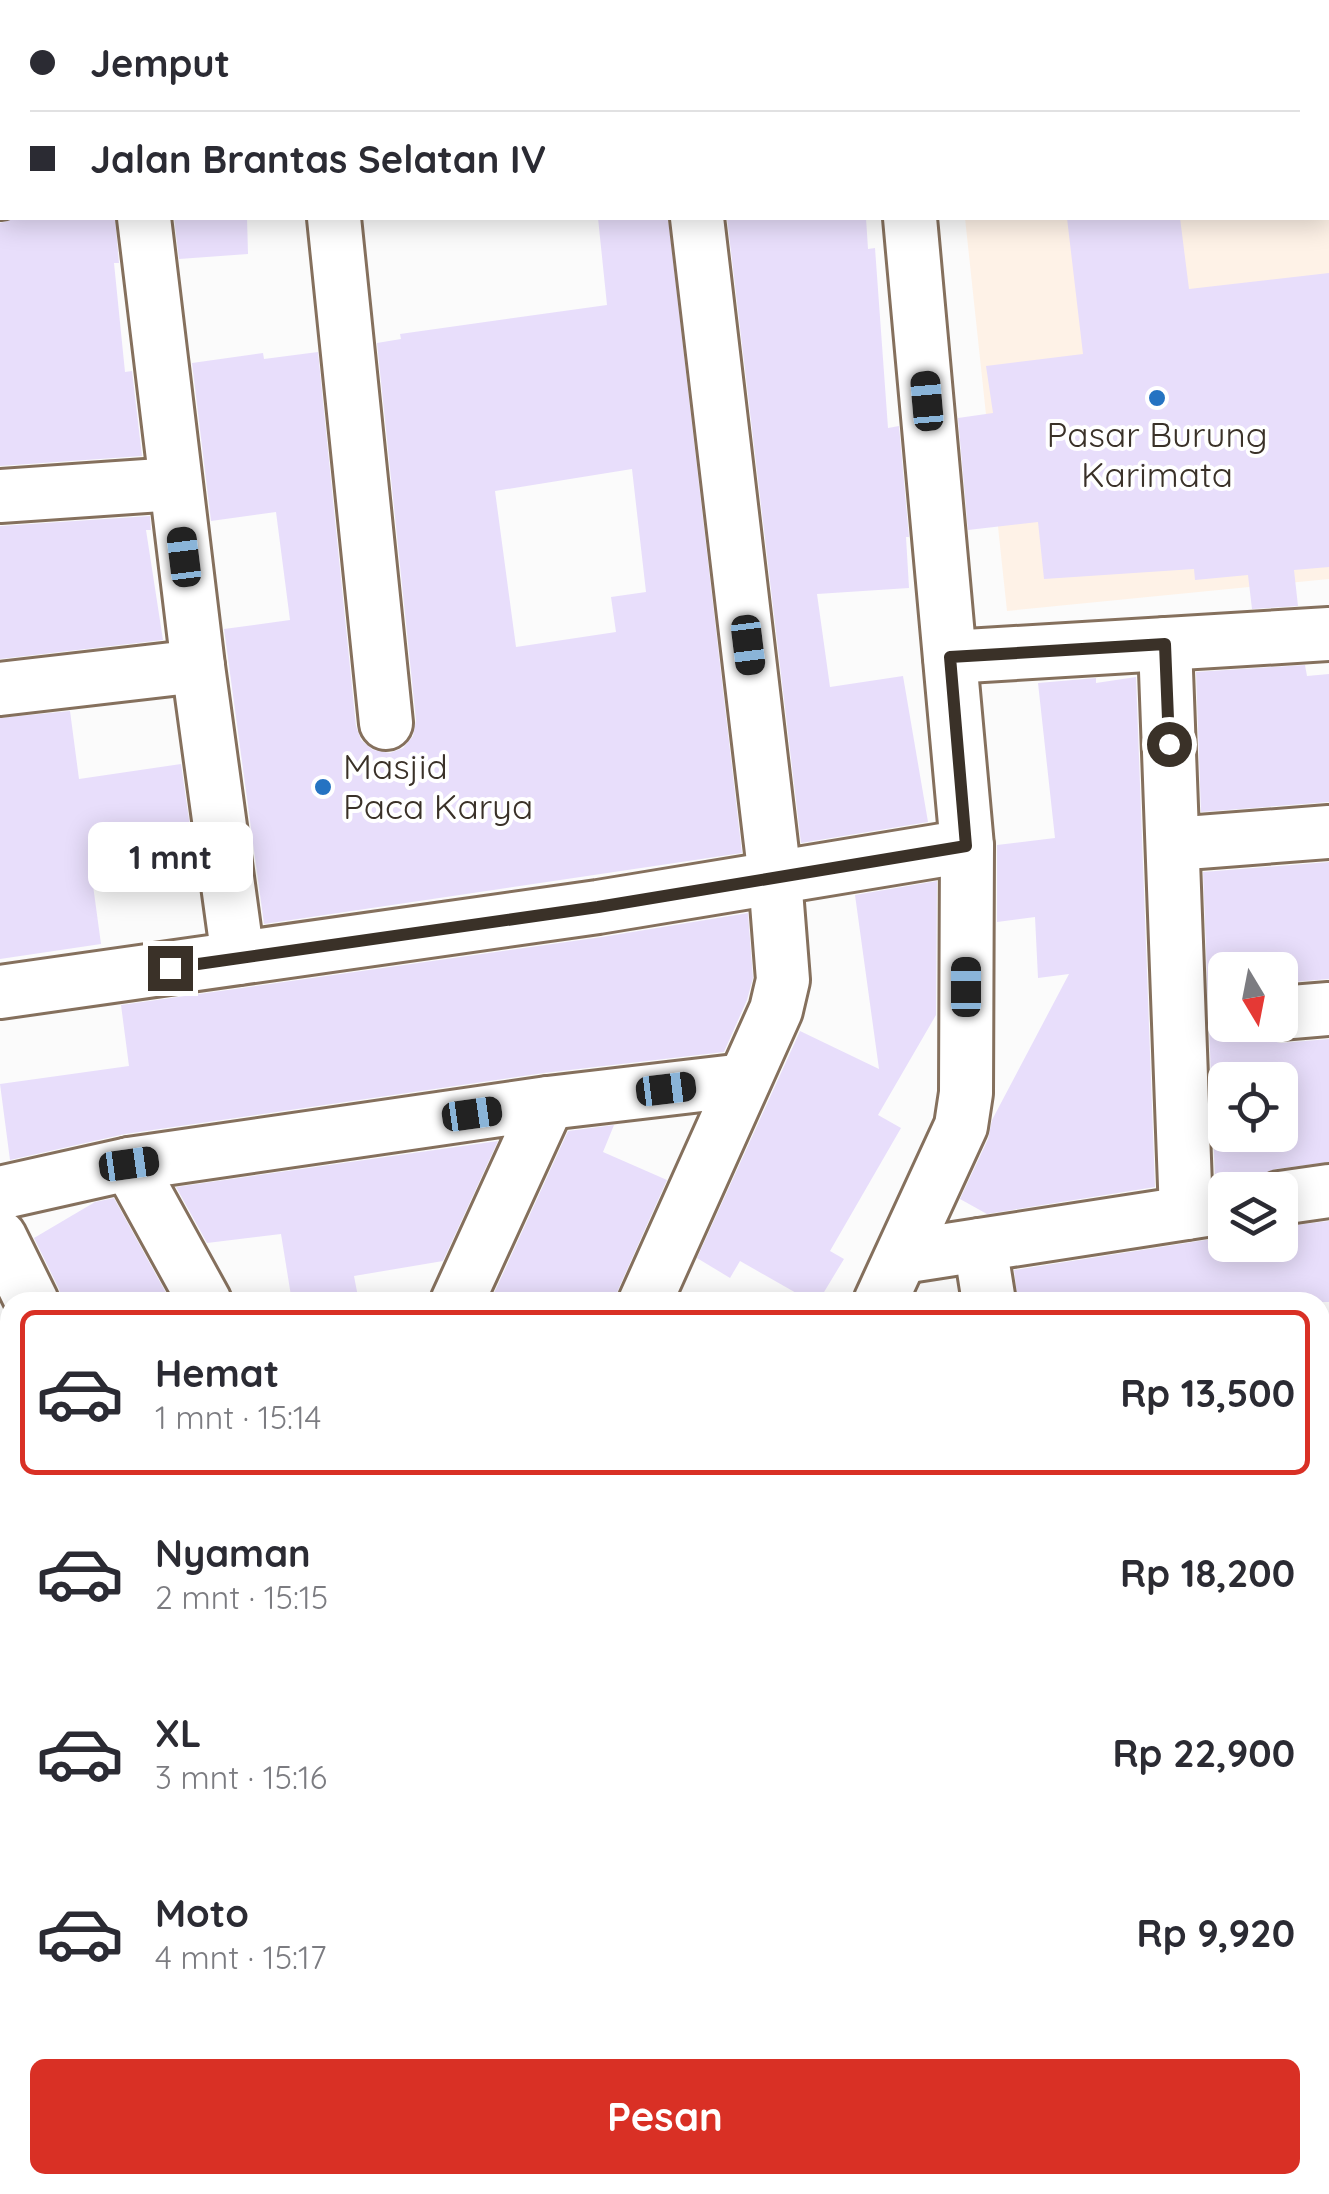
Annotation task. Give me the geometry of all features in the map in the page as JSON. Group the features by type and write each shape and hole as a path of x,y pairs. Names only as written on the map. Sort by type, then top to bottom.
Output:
{"street":[{"path":"144,220 238,958"},
{"path":"334,220 386,723"},
{"path":"649,1292 767,1036 783,980 776,878 697,220"},
{"path":"891,1280 960,1126 966,1093 966,846 910,220"},
{"path":"0,496 175,484"},
{"path":"950,657 1329,634"},
{"path":"891,1280 980,1246 1206,1210 1202,1020 1173,844 1165,644"},
{"path":"0,689 198,666"},
{"path":"1173,844 1329,832"},
{"path":"0,992 598,907 966,846"},
{"path":"1298,1012 1329,1009"},
{"path":"0,1193 129,1164 548,1103 744,1080"},
{"path":"463,1292 548,1103"},
{"path":"129,1164 199,1292"},
{"path":"1298,1195 1329,1191"},
{"path":"980,1246 987,1292"}],"shaded area":[{"name":"Pasar Burung Karimata","path":"965,220 1329,220 1329,579 1007,611"}],"building":[{"path":"115,220 119,263 114,263 125,372 132,371 142,456 0,466 0,223"},
{"path":"174,220 247,220 248,254 179,259"},
{"path":"598,220 668,220 742,853 264,924 224,629 290,620 276,512 211,521 192,363 263,353 264,359 318,352 356,726 361,740 373,750 390,753 403,748 413,736 416,720 377,343 401,339 400,334 607,305","holes":["632,469 646,592 611,597 616,632 516,647 495,491"]},
{"path":"727,220 866,220 868,249 875,248 888,428 899,426 909,537 909,588 817,594 830,687 903,676 928,822 801,843"},
{"name":"Pasar Burung Karimata","path":"1067,220 1180,220 1189,289 1329,273 1329,567 1294,570 1298,606 1252,609 1248,575 1195,580 1194,569 1044,579 1038,522 968,530 958,418 993,413 986,366 1083,354"},
{"path":"150,516 151,530 146,530 163,640 0,659 0,526"},
{"path":"1305,665 1307,676 1329,674 1329,802 1201,812 1196,672"},
{"path":"1136,677 1155,1187 987,1214 960,1199 988,1139 992,1120 1069,974 1038,978 1035,917 997,922 997,845 1055,838 1038,683 1096,678 1096,683"},
{"path":"70,711 79,779 181,764 192,840 89,856 101,944 0,959 0,718"},
{"path":"1329,862 1329,979 1298,982 1298,952 1208,952 1208,1000 1203,872"},
{"path":"937,881 936,1015 878,1115 901,1128 830,1251 844,1259 824,1292 794,1292 740,1261 730,1278 697,1258 800,1031 879,1069 855,895"},
{"path":"748,913 753,978 724,1052 544,1073 125,1134 10,1160 0,1084 129,1066 121,1005"},
{"path":"1329,1039 1329,1162 1268,1172 1215,1172 1214,1152 1298,1152 1298,1062 1210,1062 1210,1042"},
{"path":"614,1125 603,1152 667,1180 618,1292 495,1292 568,1131"},
{"path":"498,1141 443,1261 354,1276 357,1292 290,1292 281,1234 207,1243 176,1187"},
{"path":"114,1198 166,1292 60,1292 34,1238 95,1202"},
{"path":"1329,1221 1329,1292 1017,1292 1014,1270 1208,1240 1208,1262 1298,1262 1298,1225"}],"place":[{"name":"Pasar Burung Karimata","path":"1157,398"},
{"name":"Masjid Paca Karya","path":"323,787"}],"route":[{"path":"170,968 598,907 966,846 950,657 1165,644 1169,744"}]}
